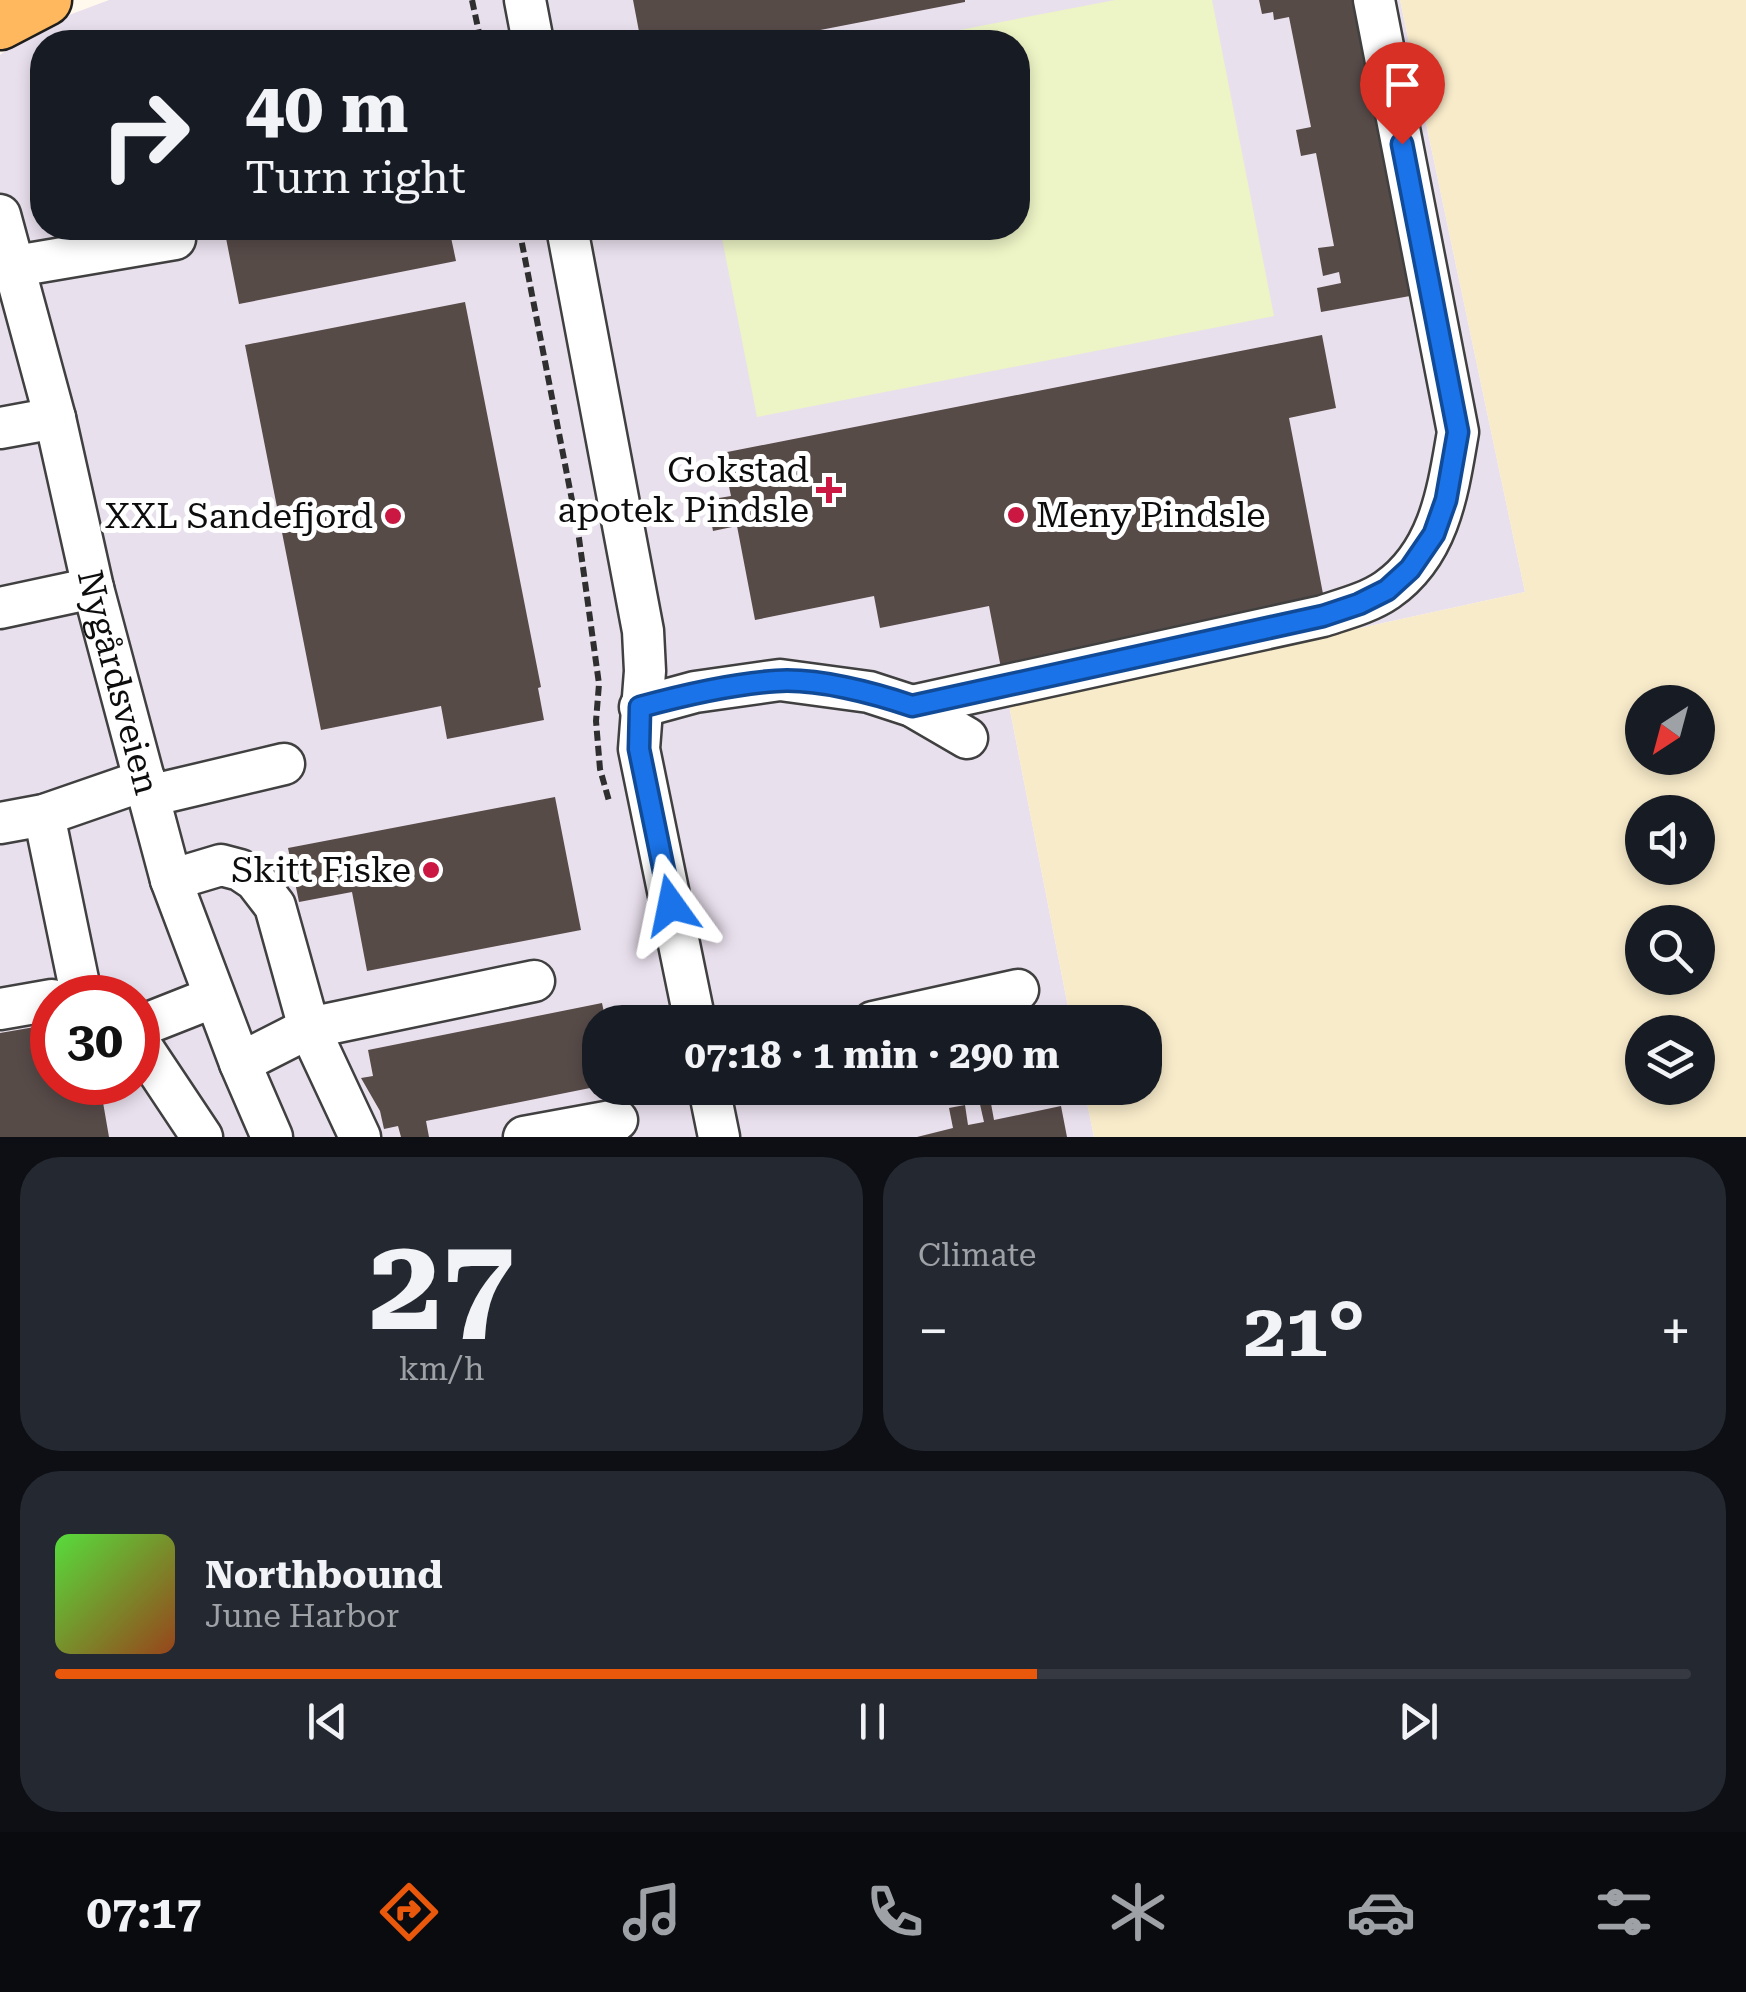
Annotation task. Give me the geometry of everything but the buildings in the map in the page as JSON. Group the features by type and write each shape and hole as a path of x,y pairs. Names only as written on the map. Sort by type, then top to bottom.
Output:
{"main road":[{"path":"0,24 46,0"}],"street":[{"path":"525,0 531,30"},
{"path":"912,706 1323,616 1387,590 1410,569 1434,534 1446,500 1458,432 1374,0"},
{"name":"Nygårdsveien","path":"0,215 55,418 93,588 172,880 214,997 272,1137"},
{"path":"16,266 169,240"},
{"path":"569,240 643,631 645,670 639,749 692,1005"},
{"path":"0,428 55,418"},
{"path":"0,608 93,588"},
{"path":"640,707 694,692 780,680 868,692 912,706 967,738"},
{"path":"0,823 147,788 284,764"},
{"path":"44,815 68,975"},
{"path":"172,880 222,866 240,870 255,880 275,906 310,1028 360,1137"},
{"path":"240,1062 310,1028 534,981"},
{"path":"950,1005 1018,990"},
{"path":"160,1018 214,997"},
{"path":"0,1009 30,1004"},
{"path":"160,1074 202,1137"},
{"path":"712,1105 719,1137"},
{"path":"524,1137 617,1120"}],"path":[{"path":"472,0 478,30"},
{"path":"521,240 578,530 599,684 596,721 600,769 610,807"}],"shaded area":[{"path":"109,0 1400,0 1525,592 1009,705 1068,1005 582,1005 582,1105 1087,1105 1094,1137 0,1137 0,55 30,32 30,240 1030,240 1030,30 33,30"},
{"path":"1400,0 1746,0 1746,1137 1094,1137 1087,1105 1162,1105 1162,1005 1068,1005 1009,705 1525,592"}],"green space":[{"path":"1115,0 1212,0 1274,316 757,417 722,240 1030,240 1030,30 959,30"}],"place":[{"name":"Gokstad apotek Pindsle","path":"829,490"},
{"name":"Meny Pindsle","path":"1016,515"},
{"name":"XXL Sandefjord","path":"393,516"},
{"name":"Skitt Fiske","path":"431,870"}],"route":[{"path":"671,905 639,749 640,707 694,692 780,680 868,692 912,706 1323,616 1387,590 1410,569 1434,534 1446,500 1458,432 1402,144"}]}
